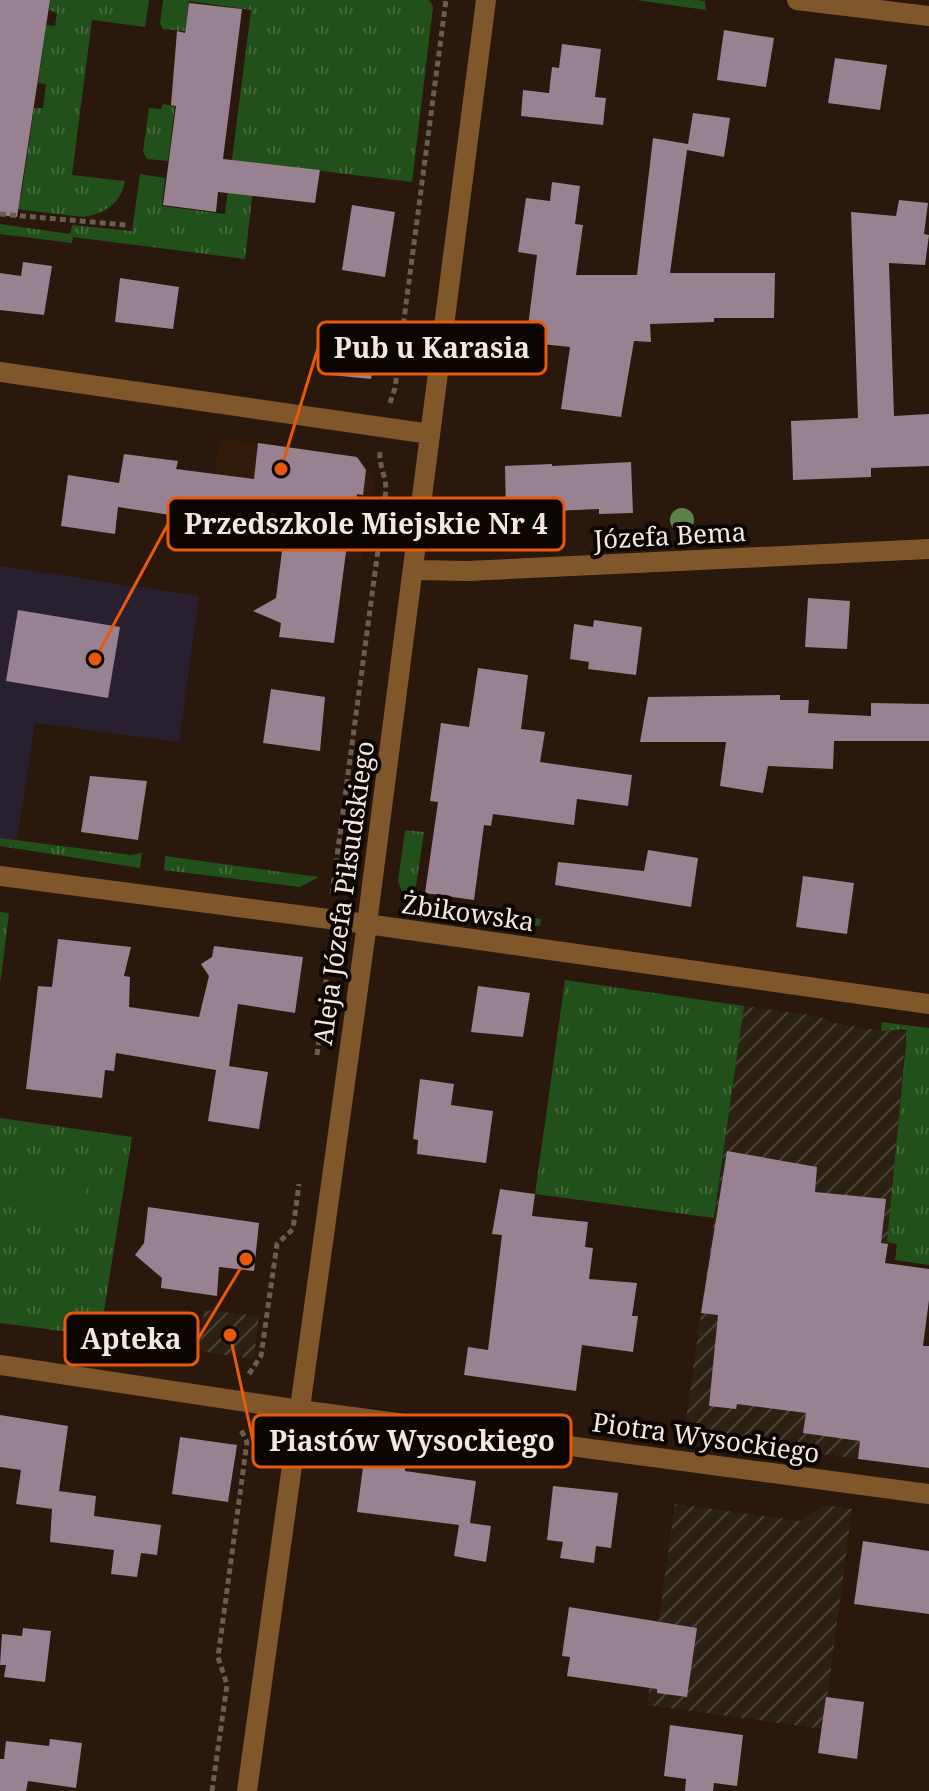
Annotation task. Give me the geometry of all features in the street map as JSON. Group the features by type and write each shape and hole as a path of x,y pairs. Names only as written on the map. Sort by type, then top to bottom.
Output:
{"street":[{"name":"Aleja Józefa Piłsudskiego","path":"247,1791 367,924 486,0"},
{"path":"797,0 929,16"},
{"path":"0,372 430,434"},
{"name":"Józefa Bema","path":"413,570 468,571 929,549"},
{"name":"Żbikowska","path":"0,876 367,924 929,1004"},
{"name":"Piotra Wysockiego","path":"0,1365 300,1410 929,1494"}],"path":[{"path":"387,411 398,373 446,0"},
{"path":"0,214 126,225"},
{"path":"332,895 386,490 386,479 379,462 381,447"},
{"path":"316,1066 329,959 325,950 326,941"},
{"path":"244,1383 261,1356 277,1244 293,1229 301,1174"},
{"path":"212,1791 227,1685 218,1657 247,1442 240,1424"}],"shaded area":[{"path":"220,438 357,457 375,477 361,560 205,543"},
{"path":"0,566 199,596 179,742 35,723 17,840 0,838"},
{"path":"744,1006 817,1016 834,1023 881,1031 906,1029 888,1244 858,1459 684,1434"},
{"path":"204,1310 259,1316 254,1359 199,1351"},
{"path":"675,1504 800,1521 823,1505 852,1509 823,1729 647,1705"}],"green space":[{"path":"50,0 149,0 145,27 92,20 72,175 125,181 115,202 98,213 83,217 0,207 0,194 21,197 34,108 43,108 46,84 38,83 46,25 55,26 57,13 49,10"},
{"path":"163,0 429,0 433,7 412,182 256,163 245,259 73,237 72,243 0,234 0,224 70,234 72,225 132,231 140,174 165,178 162,206 225,214 251,10 189,1 185,31 163,29 160,23"},
{"path":"636,0 705,1 706,10"},
{"path":"163,104 175,106 168,161 147,159 143,152 149,108 161,109"},
{"path":"405,830 424,832 414,900 541,919 540,926 442,912 413,904 404,897 398,881"},
{"path":"0,838 131,855 142,853 140,868 0,846"},
{"path":"165,856 319,877 300,887 164,870"},
{"path":"0,912 9,913 0,985"},
{"path":"565,980 744,1006 714,1218 535,1194"},
{"path":"882,1022 929,1028 929,1265 895,1260 897,1244 887,1242 906,1029 881,1031"},
{"path":"0,1118 132,1137 100,1336 0,1323"},
{"path":"17,1172 87,1186 80,1222 10,1208"}],"building":[{"path":"0,0 50,0 17,217 0,215"},
{"path":"189,3 242,9 223,159 320,170 315,203 218,192 216,212 163,205 176,106 171,105 177,31 185,33"},
{"path":"724,30 774,38 766,87 717,80"},
{"path":"562,44 601,49 595,97 606,98 603,125 521,116 523,90 549,93 552,67 559,68"},
{"path":"835,58 887,65 880,110 828,103"},
{"path":"693,113 730,118 724,157 687,150 670,273 775,273 774,318 714,318 714,322 650,324 651,342 634,341 621,417 561,409 570,347 542,344 543,336 527,334 537,255 518,252 526,198 550,201 552,182 580,186 575,224 583,225 576,275 637,275 653,138 688,144"},
{"path":"899,200 928,203 924,234 929,235 925,265 889,263 894,416 929,414 929,466 871,468 871,477 793,480 791,421 858,418 851,212 896,216"},
{"path":"352,205 395,212 385,277 342,270"},
{"path":"23,262 52,266 44,315 0,310 0,273 21,276"},
{"path":"120,278 179,287 173,329 115,322"},
{"path":"329,333 377,338 371,379 331,375 332,365 326,364"},
{"path":"258,443 357,457 366,470 363,495 357,494 352,538 348,537 334,643 279,637 281,623 253,611 276,598 282,551 187,542 190,518 118,507 115,534 61,526 68,475 119,483 124,454 178,461 176,469 254,479"},
{"path":"631,462 633,513 599,514 599,509 506,513 505,466"},
{"path":"808,598 850,601 847,649 805,647"},
{"path":"18,610 120,627 108,698 6,681"},
{"path":"594,620 642,627 636,675 588,669 589,662 570,659 574,624 593,627"},
{"path":"478,668 528,675 521,729 545,732 540,762 632,775 628,806 577,799 574,825 493,814 491,826 484,825 474,900 425,893 438,802 430,801 441,723 469,727"},
{"path":"271,689 325,697 320,751 263,743"},
{"path":"780,695 780,700 809,700 808,713 871,716 871,703 929,704 929,741 834,741 833,769 768,766 763,793 720,786 726,742 640,742 648,697"},
{"path":"90,776 147,781 138,840 81,832"},
{"path":"648,850 698,858 691,907 555,885 558,862 644,871"},
{"path":"803,876 854,883 847,934 796,927"},
{"path":"58,939 131,947 124,976 130,977 129,1007 199,1017 209,976 201,964 212,957 214,946 303,957 295,1013 238,1004 229,1066 268,1072 259,1129 208,1121 216,1070 116,1053 114,1071 105,1070 102,1098 26,1089 38,986 52,987"},
{"path":"478,986 530,993 523,1037 471,1032"},
{"path":"420,1079 454,1084 451,1105 493,1111 486,1163 417,1154 418,1140 413,1139"},
{"path":"727,1151 817,1167 815,1192 886,1199 881,1243 888,1244 885,1263 929,1269 929,1300 923,1346 929,1346 929,1468 858,1459 860,1441 803,1433 806,1413 737,1404 736,1409 709,1406 718,1315 701,1313"},
{"path":"500,1189 535,1194 532,1216 588,1222 585,1247 593,1248 589,1279 637,1283 632,1316 638,1316 633,1352 582,1345 576,1391 464,1375 468,1347 488,1350 502,1235 492,1234"},
{"path":"148,1207 259,1223 254,1271 219,1267 217,1296 161,1288 162,1278 135,1255 144,1243"},
{"path":"0,1415 68,1426 59,1491 96,1496 94,1516 161,1525 157,1555 141,1553 137,1577 111,1574 114,1550 50,1542 52,1509 16,1504 21,1470 0,1467"},
{"path":"180,1437 237,1445 228,1502 172,1494"},
{"path":"364,1460 405,1465 405,1471 476,1481 470,1523 491,1526 486,1562 454,1556 459,1525 357,1512"},
{"path":"553,1486 618,1493 611,1548 596,1546 594,1563 560,1558 563,1542 547,1540"},
{"path":"863,1541 929,1551 929,1614 854,1604"},
{"path":"569,1607 697,1628 687,1697 657,1693 657,1689 567,1676 570,1657 562,1656"},
{"path":"23,1628 51,1631 45,1682 4,1677 6,1665 0,1665 2,1634 22,1636"},
{"path":"826,1697 864,1702 857,1759 818,1753"},
{"path":"670,1725 743,1735 737,1786 714,1783 713,1791 685,1791 686,1779 664,1776"},
{"path":"50,1739 82,1743 76,1788 28,1781 26,1791 0,1791 0,1759 4,1759 6,1741 49,1746"}],"place":[{"name":"Pub u Karasia","path":"281,469"},
{"name":"Przedszkole Miejskie Nr 4","path":"95,659"},
{"name":"Apteka","path":"246,1259"},
{"name":"Piastów Wysockiego","path":"230,1335"}]}
